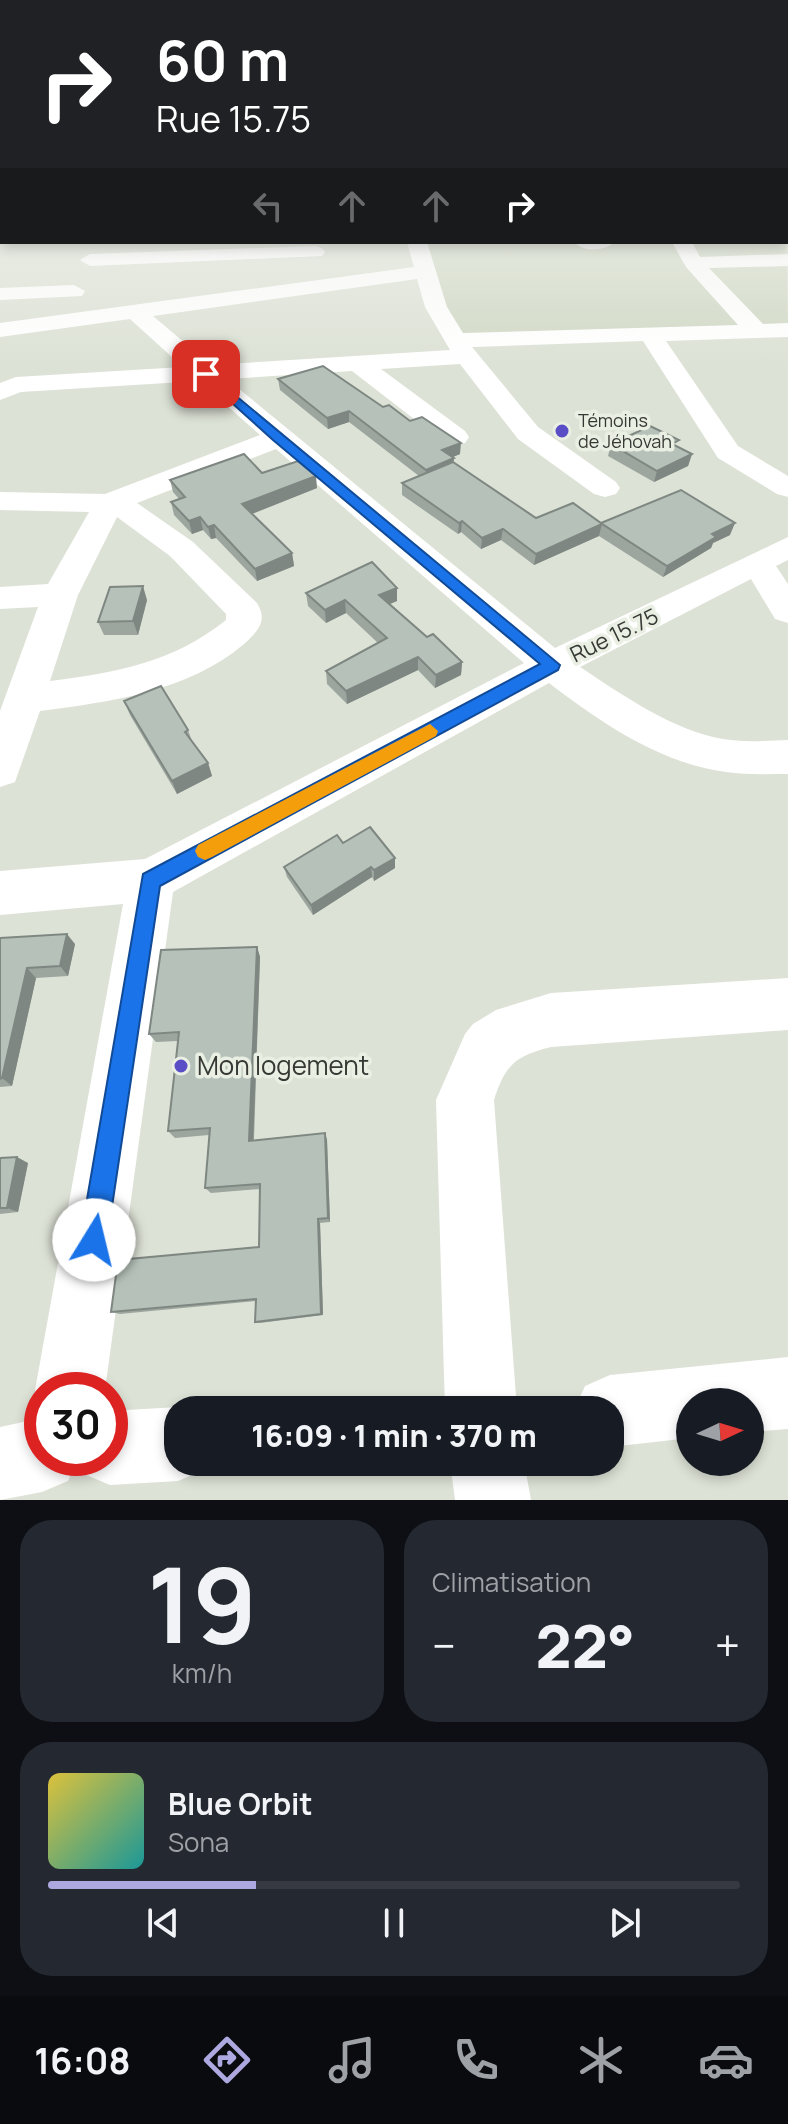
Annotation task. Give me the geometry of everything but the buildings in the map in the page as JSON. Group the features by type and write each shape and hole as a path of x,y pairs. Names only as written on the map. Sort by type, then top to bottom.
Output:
{"street":[{"path":"418,244 436,307 461,348 528,433 605,488"},
{"path":"683,244 693,263 771,330 788,350"},
{"path":"768,244 787,261"},
{"path":"66,320 74,291 94,251 313,247 329,284"},
{"path":"693,263 787,261"},
{"path":"0,330 425,272"},
{"path":"0,294 74,291"},
{"path":"133,310 278,438 552,665 641,725 705,752 738,757 788,757"},
{"path":"0,392 16,385 357,363 461,348 650,334 771,330"},
{"path":"650,334 728,452 788,488"},
{"path":"357,363 455,437"},
{"path":"0,770 60,595 109,503 278,438"},
{"path":"0,501 109,503 137,513 213,579 244,611 244,624 205,656 175,671 127,684 25,698"},
{"path":"773,555 788,611"},
{"name":"Rue 15.75","path":"0,893 151,880 552,665 773,555"},
{"path":"0,598 60,595"},
{"path":"73,1372 151,880"},
{"path":"480,1396 465,1100 477,1061 496,1039 519,1027 551,1020 788,1004"},
{"path":"764,1395 788,1393"},
{"path":"624,1409 676,1404"},
{"path":"128,1447 164,1445"},
{"path":"0,1464 24,1459"},
{"path":"489,1476 493,1500"}],"shaded area":[{"path":"423,244 786,244 788,325 455,335"}],"slow traffic":[{"path":"205,851 430,731"}],"place":[{"name":"Témoins de Jéhovah","path":"562,431"},
{"name":"Mon logement","path":"181,1066"}],"route":[{"path":"94,1240 151,880 552,665 278,438 206,374"}]}
